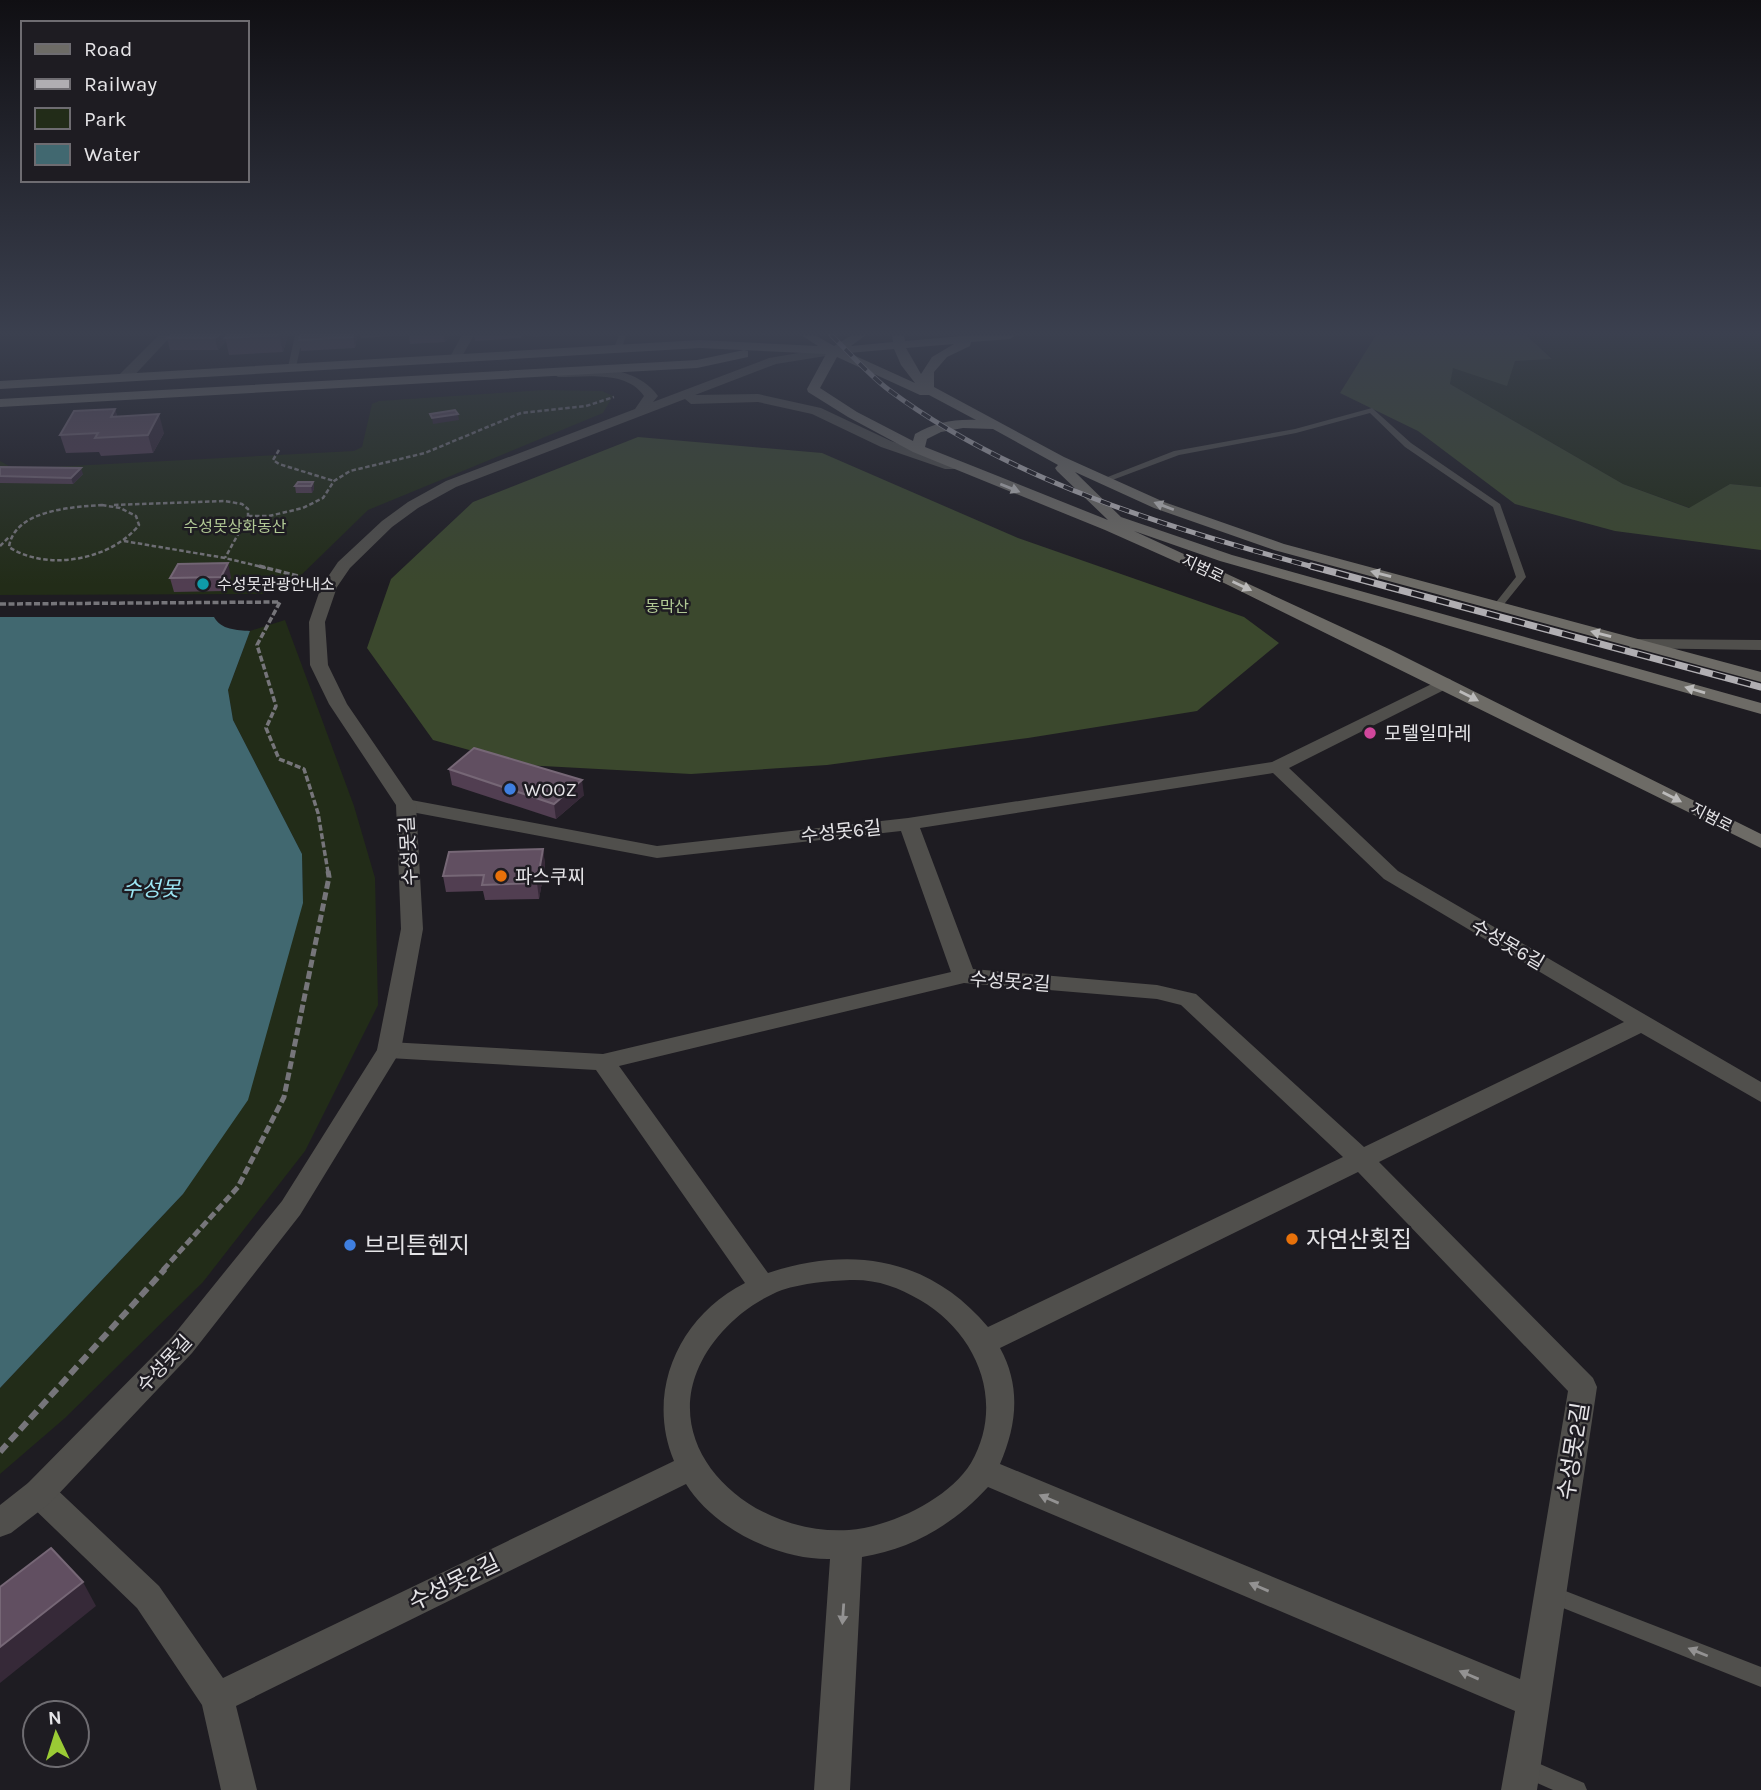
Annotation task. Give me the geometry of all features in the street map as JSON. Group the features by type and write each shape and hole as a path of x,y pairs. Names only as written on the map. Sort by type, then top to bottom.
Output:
{"main road":[{"name":"지범로","path":"861,419 918,449 974,474 1150,544 1347,634 1761,842"},
{"path":"980,419 1050,456 1159,505 1279,547 1761,677"},
{"path":"918,449 920,437 939,428 966,424 995,427"},
{"path":"1050,456 1116,520 1226,558 1761,709"}],"street":[{"name":"수성못길","path":"0,1523 39,1493 182,1345 282,1219 389,1050 412,929 406,805 338,704 319,665 317,622 329,587 344,565 387,524 451,484 626,419"},
{"path":"832,419 886,444 974,474"},
{"path":"1636,644 1761,645"},
{"name":"수성못6길","path":"406,805 657,852 908,824 1277,767 1444,683"},
{"name":"수성못6길","path":"1277,767 1391,875 1761,1093"},
{"path":"908,824 964,976"},
{"name":"수성못2길","path":"389,1050 603,1062 964,976 1157,992 1188,999 1363,1160 1583,1387 1520,1778"},
{"path":"985,1342 1642,1023"},
{"path":"603,1062 762,1286"},
{"path":"863,1269 887,1275 912,1282 954,1307 985,1342 1001,1384 1000,1428 983,1471 949,1508 902,1534 847,1546 791,1541 742,1520 704,1486 681,1446 677,1398 691,1352 721,1314 762,1286 812,1270 863,1269"},
{"name":"수성못2길","path":"217,1698 691,1467"},
{"path":"983,1471 1532,1702"},
{"path":"39,1493 148,1597 217,1698 239,1790"},
{"path":"832,1790 847,1546"}],"lane":[{"path":"1104,481 1178,453 1296,431 1341,419"},
{"path":"1381,419 1408,444 1497,506 1521,577 1498,606"},
{"path":"1550,1594 1761,1677"},
{"path":"1520,1778 1577,1790"}],"path":[{"path":"248,516 269,516 303,508 323,498 334,481 350,471 425,453 508,419"},
{"path":"279,450 273,460 279,464 334,481"},
{"path":"0,546 23,524 46,513 94,505 225,501 242,504 248,509 248,516 225,558"},
{"path":"10,536 8,544 16,553 50,560 95,554 124,541 138,528 136,516 120,508 94,505"},
{"path":"124,541 225,558 298,576"},
{"path":"0,604 280,602 257,645 276,706 266,728 279,759 304,769 318,813 329,877 284,1097 239,1187 0,1452"}],"green space":[{"name":"수성못상화동산","path":"369,419 590,419 368,510 292,584 262,594 0,595 0,461 14,469 354,451 362,447"},
{"path":"1392,419 1510,419 1623,484 1689,508 1730,484 1761,487 1761,550 1615,531 1515,504 1418,431"},
{"path":"1510,419 1761,419 1761,487 1730,484 1690,508 1623,484"},
{"name":"동막산","path":"638,437 822,453 1018,538 1244,617 1279,643 1197,711 1028,738 827,765 691,774 524,765 433,740 367,648 391,579 473,502"},
{"path":"285,620 354,806 375,878 378,1005 305,1151 203,1282 65,1418 0,1474 0,1388 183,1194 303,903 302,854 233,720 228,690 250,631"}],"water":[{"name":"수성못","path":"0,617 214,617 225,627 250,631 228,690 233,720 302,854 303,903 248,1100 183,1194 0,1388"}],"building":[{"path":"70,419 157,419 148,435 95,438 98,433 60,435"},
{"path":"0,467 81,468 71,478 0,476"},
{"path":"298,482 313,482 311,486 295,486"},
{"path":"228,563 221,577 170,578 178,564"},
{"path":"474,748 582,780 554,804 449,769"},
{"path":"543,849 537,883 482,885 484,875 443,876 449,852"},
{"path":"51,1548 83,1582 0,1647 0,1587"}],"railway":[{"path":"931,419 987,451 1094,498 1206,537 1317,568"},
{"path":"1311,566 1761,687"}],"place":[{"name":"수성못관광안내소","path":"203,584"},
{"name":"모텔일마레","path":"1370,733"},
{"name":"WOOZ","path":"510,789"},
{"name":"파스쿠찌","path":"501,876"},
{"name":"자연산횟집","path":"1292,1239"},
{"name":"브리튼헨지","path":"350,1245"}]}
